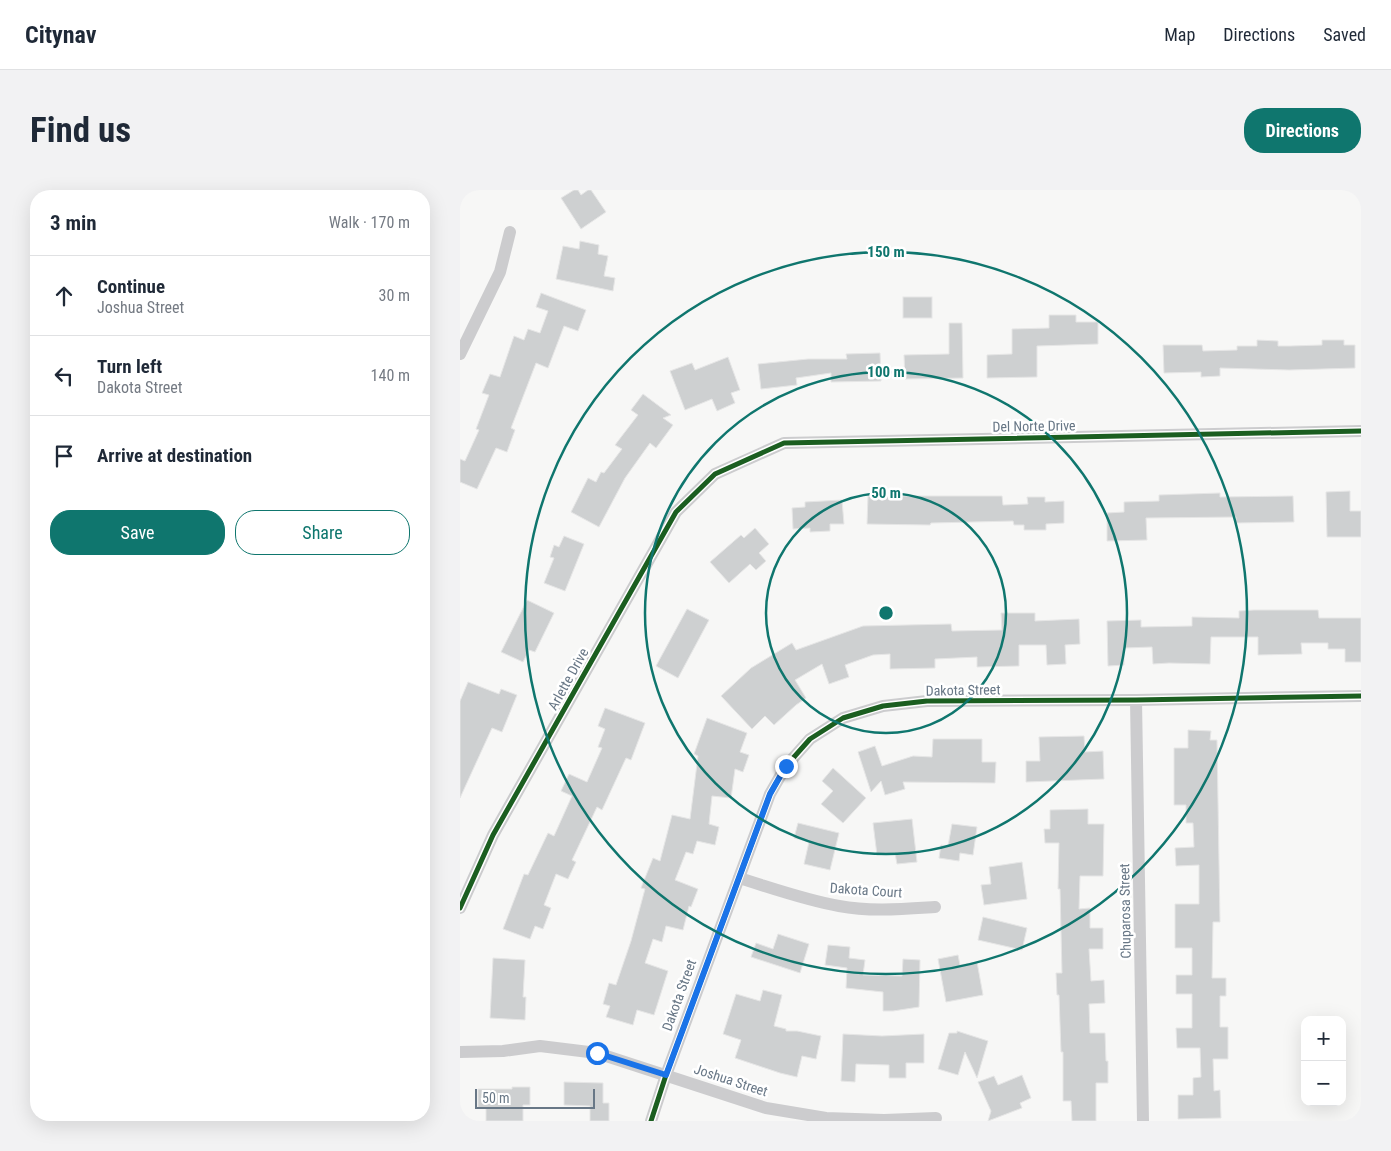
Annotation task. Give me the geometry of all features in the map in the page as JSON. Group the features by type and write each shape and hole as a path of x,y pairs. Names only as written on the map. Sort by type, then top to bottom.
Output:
{"street":[{"path":"460,354 500,272 510,232"},
{"name":"Del Norte Drive","path":"715,474 784,443 1361,431"},
{"name":"Arlette Drive","path":"460,908 493,835 676,512 715,474"},
{"name":"Dakota Street","path":"651,1121 666,1075 770,794 786,766 810,739 842,718 883,706 927,701 1361,696"},
{"name":"Chuparosa Street","path":"1136,700 1143,1121"},
{"name":"Dakota Court","path":"739,878 795,896 841,906 892,909 935,907"},
{"name":"Joshua Street","path":"460,1052 503,1051 540,1046 597,1053 766,1108 826,1118 884,1120 936,1118"}],"building":[{"path":"574,190 578,190 581,195 591,190 606,212 581,229 561,198"},
{"path":"580,241 599,245 598,254 608,256 604,276 615,278 613,291 556,279 563,246 579,249"},
{"path":"541,293 586,310 578,331 564,326 548,368 536,363 511,428 515,430 507,452 496,448 477,489 460,482 460,459 465,461 479,430 476,429 489,395 482,393 490,374 500,377 514,336 524,340 528,329 540,333 548,311 536,307"},
{"path":"903,297 932,297 932,318 903,318"},
{"path":"1049,315 1076,315 1076,322 1098,322 1098,344 1037,346 1037,377 987,378 987,355 1012,354 1012,329 1049,328"},
{"path":"949,323 962,323 963,378 905,379 904,355 949,354"},
{"path":"1257,340 1278,341 1278,346 1291,346 1322,345 1322,340 1344,340 1344,345 1355,345 1355,368 1289,370 1220,368 1220,376 1201,377 1201,372 1164,373 1163,345 1202,345 1203,351 1237,350 1237,346 1257,346"},
{"path":"880,353 881,381 831,382 831,373 796,378 797,385 761,389 758,364 808,359 847,359 846,354"},
{"path":"728,357 740,390 731,393 735,403 717,411 712,399 685,410 670,371 692,363 695,370"},
{"path":"643,394 671,415 663,418 673,425 656,448 650,443 625,478 599,527 571,512 588,478 596,482 601,472 604,473 622,449 615,445 638,415 631,410"},
{"path":"1350,491 1350,511 1361,511 1361,537 1327,537 1326,492"},
{"path":"1220,493 1220,497 1293,496 1294,522 1236,523 1236,517 1146,518 1147,540 1107,541 1107,513 1124,512 1124,502 1159,501 1159,495"},
{"path":"868,496 1002,496 1003,505 1028,504 1027,497 1045,497 1045,502 1064,501 1064,523 1046,524 1046,530 1024,530 1024,525 1014,525 1013,521 931,523 930,525 867,524"},
{"path":"842,500 844,524 830,524 830,531 810,532 810,528 793,529 792,508 805,507 805,502"},
{"path":"755,528 769,544 759,553 766,561 756,570 750,564 729,583 710,562 741,535 744,538"},
{"path":"564,536 584,544 565,591 544,583 554,558 550,557 554,545 559,547"},
{"path":"527,600 554,613 535,652 529,650 523,662 501,652"},
{"path":"687,609 709,620 678,678 656,666"},
{"path":"1318,610 1319,618 1361,618 1361,662 1345,662 1345,649 1328,649 1328,643 1301,643 1302,654 1258,655 1258,637 1211,637 1210,664 1153,664 1152,647 1124,648 1124,665 1108,666 1107,621 1141,620 1141,627 1192,626 1192,617 1239,618 1239,611"},
{"path":"1001,613 1035,613 1035,621 1079,619 1080,644 1065,645 1066,664 1047,665 1046,645 1019,645 1019,666 977,667 977,657 935,659 935,668 890,669 890,654 873,655 845,665 849,677 829,684 822,664 795,680 806,698 774,725 765,716 752,729 721,696 751,668 792,643 796,650 863,626 951,624 952,631 1002,630"},
{"path":"468,682 499,694 501,689 517,695 502,732 492,728 460,798 460,701"},
{"path":"605,708 645,723 631,760 626,758 602,810 597,807 572,860 576,862 568,879 556,874 544,905 551,908 543,929 535,926 530,939 503,929 524,874 528,875 548,833 554,836 572,796 561,791 569,774 587,782 602,748 598,747 605,729 598,726"},
{"path":"707,718 747,733 740,752 749,755 743,772 735,769 731,798 712,796 709,824 719,827 715,845 697,841 693,854 686,852 675,880 698,889 691,907 689,906 683,930 666,926 662,942 653,939 645,963 668,971 654,1015 637,1010 633,1025 606,1017 610,1006 603,1004 609,983 616,985 631,941 645,889 641,888 653,858 660,861 672,815 690,819 698,756 694,754"},
{"path":"1188,730 1211,731 1210,740 1217,740 1220,922 1213,922 1212,978 1226,978 1226,996 1220,996 1220,1027 1228,1027 1228,1059 1213,1059 1214,1091 1220,1090 1221,1118 1178,1119 1178,1095 1193,1095 1193,1078 1201,1077 1200,1048 1177,1048 1176,1028 1192,1028 1192,994 1176,994 1176,975 1192,975 1192,948 1175,948 1175,904 1199,904 1199,865 1176,866 1175,848 1194,847 1193,823 1186,823 1186,805 1174,805 1174,748 1188,748"},
{"path":"1084,736 1085,752 1103,751 1104,779 1026,782 1026,761 1040,761 1039,737"},
{"path":"933,739 982,739 982,762 996,762 995,783 903,782 905,789 885,795 881,781 871,792 858,752 875,746 882,766 913,756 932,757"},
{"path":"833,768 866,798 843,823 821,804 833,791 822,781"},
{"path":"1088,809 1088,824 1104,824 1103,876 1080,876 1079,909 1090,908 1090,928 1103,928 1103,949 1089,949 1091,981 1104,980 1105,1003 1089,1004 1090,1033 1105,1033 1108,1083 1096,1083 1096,1121 1072,1121 1071,1101 1063,1101 1063,1052 1061,1052 1059,995 1057,995 1056,973 1062,973 1060,889 1058,889 1059,843 1045,843 1044,829 1050,829 1050,810"},
{"path":"912,819 917,862 897,864 895,853 877,855 873,823"},
{"path":"798,823 839,833 830,870 804,864 809,842 794,838"},
{"path":"952,824 977,827 973,855 960,853 959,861 939,858 941,845 948,846"},
{"path":"1022,862 1027,899 984,905 981,885 991,884 989,867"},
{"path":"983,917 1027,928 1022,950 978,940"},
{"path":"778,934 809,944 800,973 751,957 756,943 773,949"},
{"path":"828,945 850,947 849,958 865,960 863,975 902,976 903,959 920,960 919,1007 883,1011 883,992 846,988 847,968 825,965"},
{"path":"958,955 960,965 977,962 983,995 946,1002 938,959"},
{"path":"493,958 525,960 523,997 526,997 525,1020 490,1018"},
{"path":"763,990 782,995 774,1026 786,1029 786,1031 797,1031 821,1036 816,1059 802,1056 797,1077 735,1058 741,1040 723,1034 736,994 760,1001"},
{"path":"957,1031 988,1041 977,1078 965,1052 958,1075 938,1069 949,1033 957,1033"},
{"path":"843,1034 882,1036 924,1034 924,1063 906,1063 906,1078 889,1078 889,1065 856,1064 855,1082 841,1081"},
{"path":"1022,1075 1031,1098 1020,1103 1022,1108 988,1121 991,1111 978,1082 994,1076 998,1085"},
{"path":"564,1082 603,1083 603,1103 609,1103 609,1121 590,1121 590,1106 564,1105"},
{"path":"512,1087 530,1087 530,1105 523,1105 523,1121 486,1121 486,1108 478,1108 478,1089 512,1089"}],"cycle path":[{"path":"460,908 493,835 676,512 715,474 784,443 1361,431"},
{"path":"651,1121 666,1075 770,794 786,766 810,739 843,718 883,706 927,701 1361,696"}],"route":[{"path":"597,1053 666,1075 770,794 786,766"}]}
